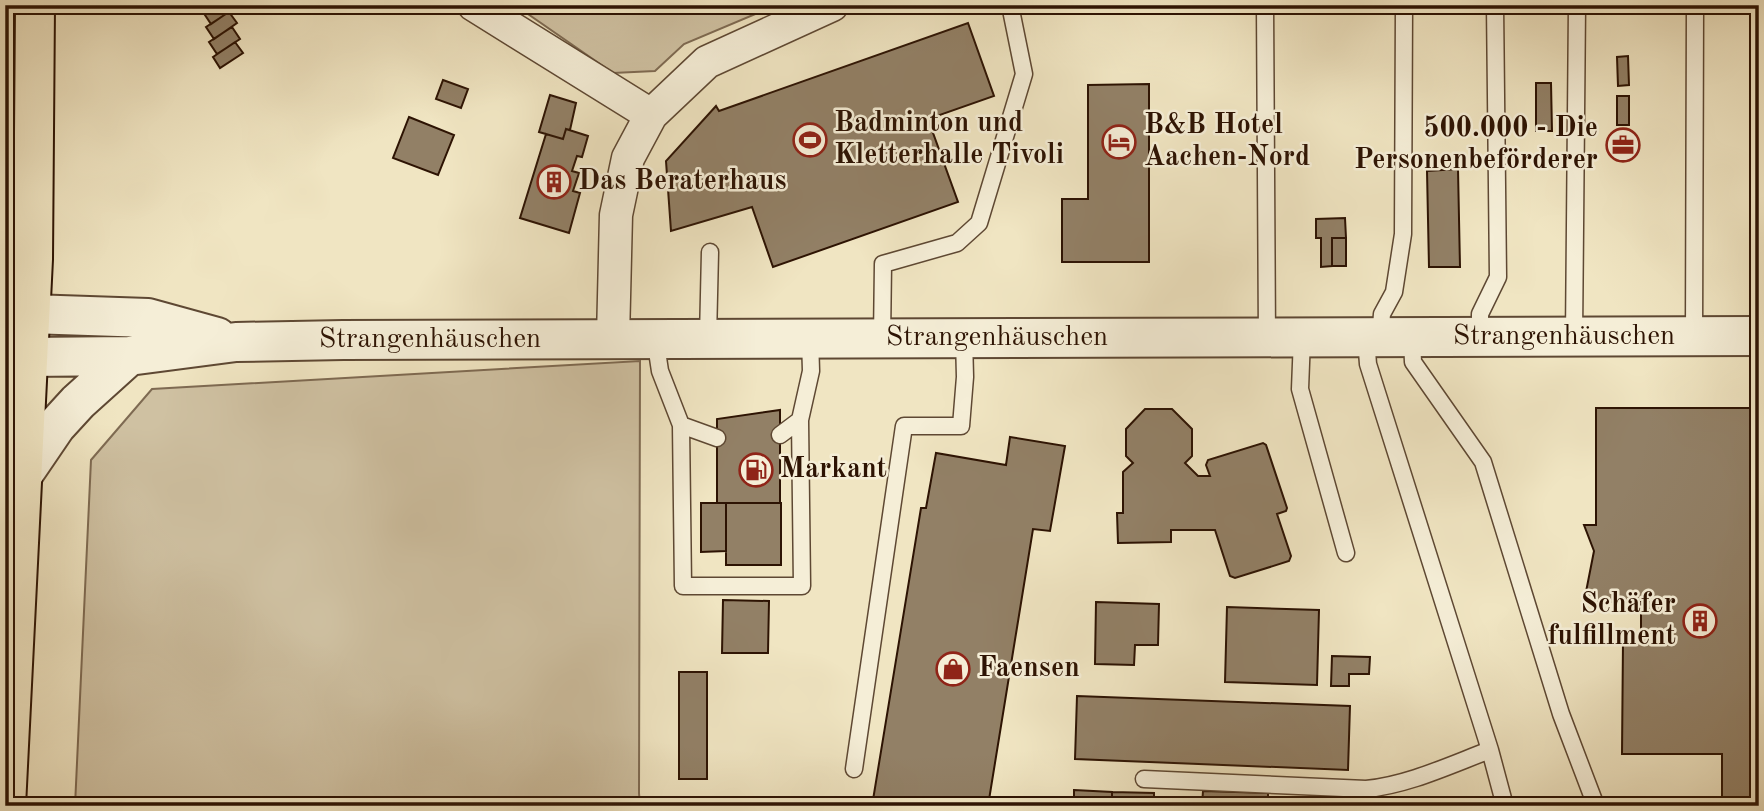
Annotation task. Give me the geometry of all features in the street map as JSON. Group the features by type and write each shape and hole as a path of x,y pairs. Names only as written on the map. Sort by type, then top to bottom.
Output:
{"main road":[{"path":"6,806 23,473 17,357 18,314 33,259 35,5"}],"street":[{"path":"474,5 651,115"},
{"path":"613,338 616,215 628,158 651,115 707,62 832,5"},
{"name":"Strangenhäuschen","path":"18,314 148,318 236,342"},
{"name":"Strangenhäuschen","path":"17,357 128,356 236,342 613,338 1759,336"},
{"path":"23,473 56,426 78,401 128,356"}],"lane":[{"path":"883,338 883,264 957,243 979,223 1024,74 1010,5"},
{"path":"1265,5 1285,338 1346,553"},
{"path":"1404,5 1403,233 1394,292 1382,314 1386,338 1413,362 1483,462 1561,714 1596,806"},
{"path":"1480,337 1480,314 1498,277 1495,5"},
{"path":"1574,337 1577,5"},
{"path":"1694,337 1695,5"},
{"path":"708,338 710,252"},
{"path":"655,338 660,371 681,425 683,586 802,586 800,419 811,371 810,338"},
{"path":"854,769 904,426 961,426 965,377 964,338"},
{"path":"1386,338 1368,364 1490,750 1505,806"},
{"path":"780,435 800,419"},
{"path":"681,425 717,438"},
{"path":"1143,779 1379,788 1490,750"}],"shaded area":[{"path":"515,5 777,5 684,44 655,71 613,73"},
{"path":"640,361 640,806 75,806 91,460 152,389"}],"building":[{"path":"213,5 231,5 233,9 211,24 203,12"},
{"path":"229,12 237,23 214,39 206,27"},
{"name":"Badminton und Kletterhalle Tivoli","path":"968,23 994,96 928,119 958,202 773,267 752,207 671,231 666,161 716,106 719,111"},
{"path":"232,27 240,39 217,54 209,42"},
{"path":"235,42 243,53 220,68 213,57"},
{"path":"1628,56 1629,85 1618,86 1617,57"},
{"path":"443,80 468,89 461,108 436,99"},
{"path":"1536,83 1551,83 1552,131 1536,131"},
{"name":"B&B Hotel Aachen-Nord","path":"1149,84 1149,262 1062,262 1062,199 1088,199 1088,85"},
{"path":"550,95 576,103 570,130 566,129 563,139 539,132"},
{"path":"1617,96 1629,96 1629,125 1617,125"},
{"path":"409,117 454,135 438,175 393,158"},
{"name":"Das Beraterhaus","path":"566,129 588,136 582,157 577,156 572,171 579,173 573,191 580,193 569,233 520,218 546,134 563,139"},
{"path":"1629,134 1630,154 1619,154 1619,135"},
{"path":"1458,169 1460,267 1429,267 1427,171"},
{"path":"1345,218 1346,238 1332,238 1332,266 1321,267 1321,238 1316,238 1316,219"},
{"path":"1332,238 1346,238 1346,266 1332,266"},
{"name":"Schäfer fulfillment","path":"1596,408 1759,408 1759,806 1722,806 1722,754 1622,754 1623,641 1641,641 1641,602 1584,602 1594,551 1584,525 1596,525"},
{"path":"1145,409 1172,409 1192,429 1192,456 1185,463 1198,476 1210,476 1206,465 1208,460 1263,443 1266,445 1287,508 1277,514 1291,556 1289,561 1235,578 1230,576 1215,530 1171,530 1171,542 1118,543 1117,513 1123,513 1123,472 1133,463 1126,456 1126,429"},
{"path":"780,410 780,503 717,503 717,419"},
{"name":"Faensen","path":"1010,437 1065,446 1050,531 1033,529 988,806 872,806 921,508 926,508 936,453 1006,465"},
{"path":"701,503 726,503 726,551 701,552"},
{"path":"726,503 781,503 781,565 726,565"},
{"path":"723,600 769,601 768,653 722,653"},
{"path":"1096,602 1159,604 1158,645 1135,645 1134,665 1095,664"},
{"path":"1227,607 1319,610 1317,685 1225,682"},
{"path":"1332,656 1370,657 1369,674 1349,674 1349,686 1331,686"},
{"path":"679,672 707,672 707,779 679,779"},
{"path":"1077,696 1350,706 1348,770 1075,759"},
{"path":"1074,790 1112,792 1112,806 1074,806"},
{"path":"1203,791 1268,793 1268,806 1202,806"},
{"path":"1112,792 1154,793 1154,806 1112,806"}],"place":[{"name":"Badminton und Kletterhalle Tivoli","path":"810,140"},
{"name":"B&B Hotel Aachen-Nord","path":"1119,142"},
{"name":"500.000 - Die Personenbeförderer","path":"1623,145"},
{"name":"Das Beraterhaus","path":"554,182"},
{"name":"Markant","path":"756,470"},
{"name":"Schäfer fulfillment","path":"1700,621"},
{"name":"Faensen","path":"953,669"}]}
